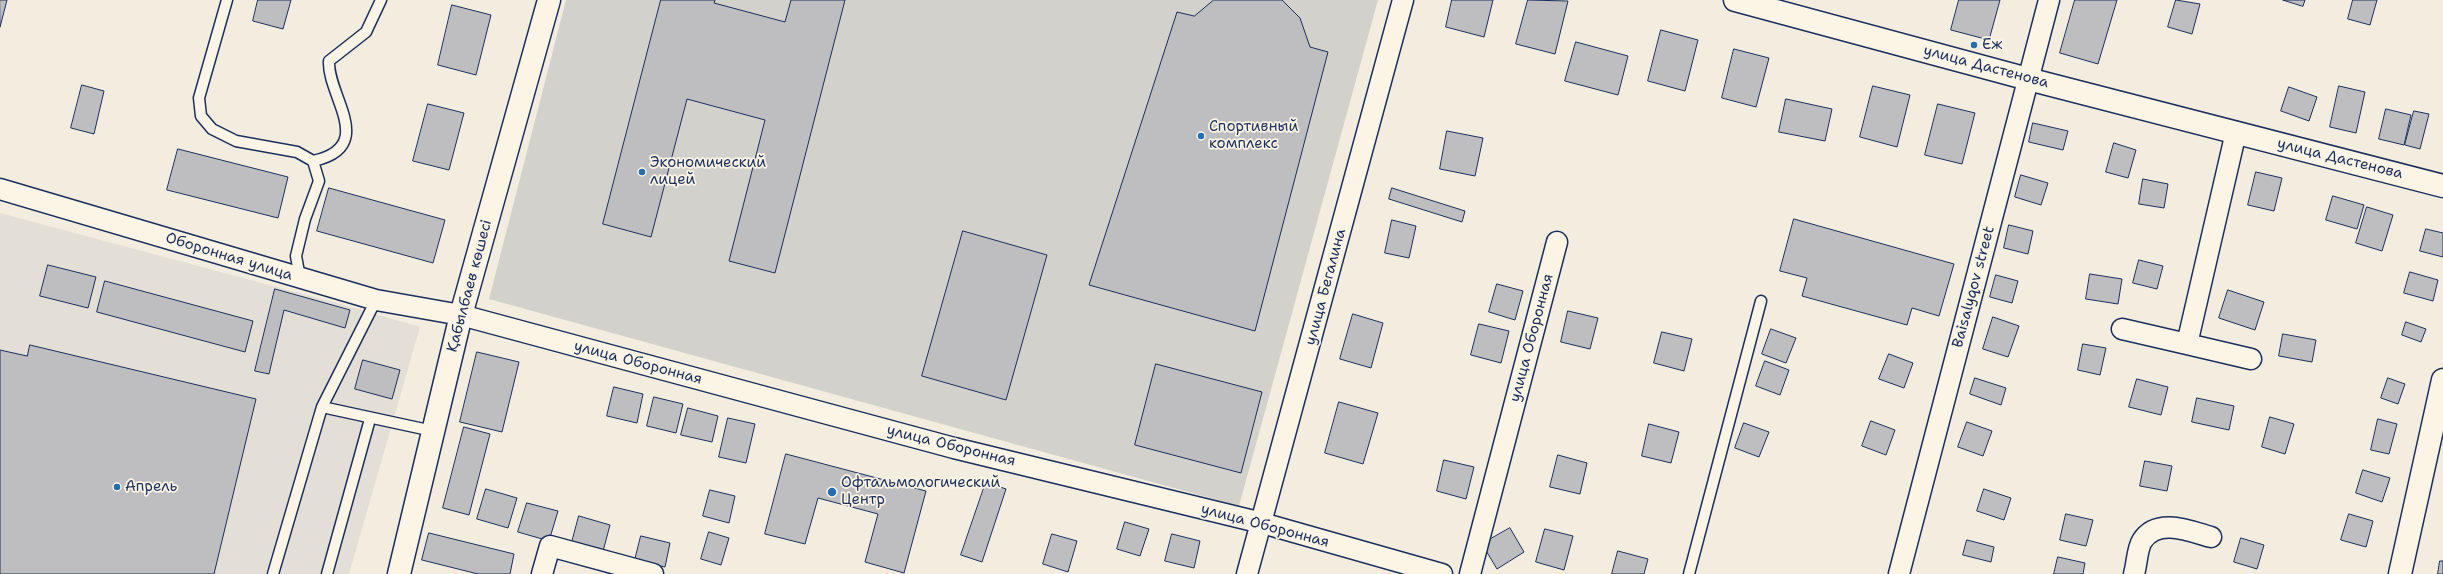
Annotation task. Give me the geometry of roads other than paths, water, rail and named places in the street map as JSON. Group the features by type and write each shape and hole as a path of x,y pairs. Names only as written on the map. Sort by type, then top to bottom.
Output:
{"street":[{"name":"Қабылбаев көшесі","path":"399,574 461,315 549,0"},
{"name":"улица Бегалина","path":"1247,574 1403,0"},
{"name":"улица Дастенова","path":"1736,0 2443,186"},
{"name":"Baisalyqov street","path":"1899,574 2049,0"},
{"path":"2187,344 2236,132"},
{"name":"Оборонная улица","path":"0,189 376,300 461,315"},
{"name":"улица Оборонная","path":"1470,574 1557,242"},
{"name":"улица Оборонная","path":"461,315 954,448 1262,523 1442,574"},
{"path":"2122,329 2251,359"},
{"path":"2400,574 2443,380"},
{"path":"2134,574 2142,541 2152,531 2171,527 2211,537"},
{"path":"542,574 550,546 653,574"}],"lane":[{"path":"227,0 199,98 201,116 212,129 236,141 297,152 314,160 328,158 342,146 346,126 341,103 328,72 329,61 366,32 382,0"},
{"path":"300,278 296,256 305,219 319,181 314,160"},
{"path":"273,574 322,407 376,300"},
{"path":"1689,574 1761,301"},
{"path":"322,407 433,432"},
{"path":"327,574 370,419"}],"place":[{"name":"Еж","path":"1974,45"},
{"name":"Спортивный комплекс","path":"1201,136"},
{"name":"Экономический лицей","path":"642,172"},
{"name":"Апрель","path":"117,487"},
{"name":"Офтальмологический Центр","path":"832,492"}]}
